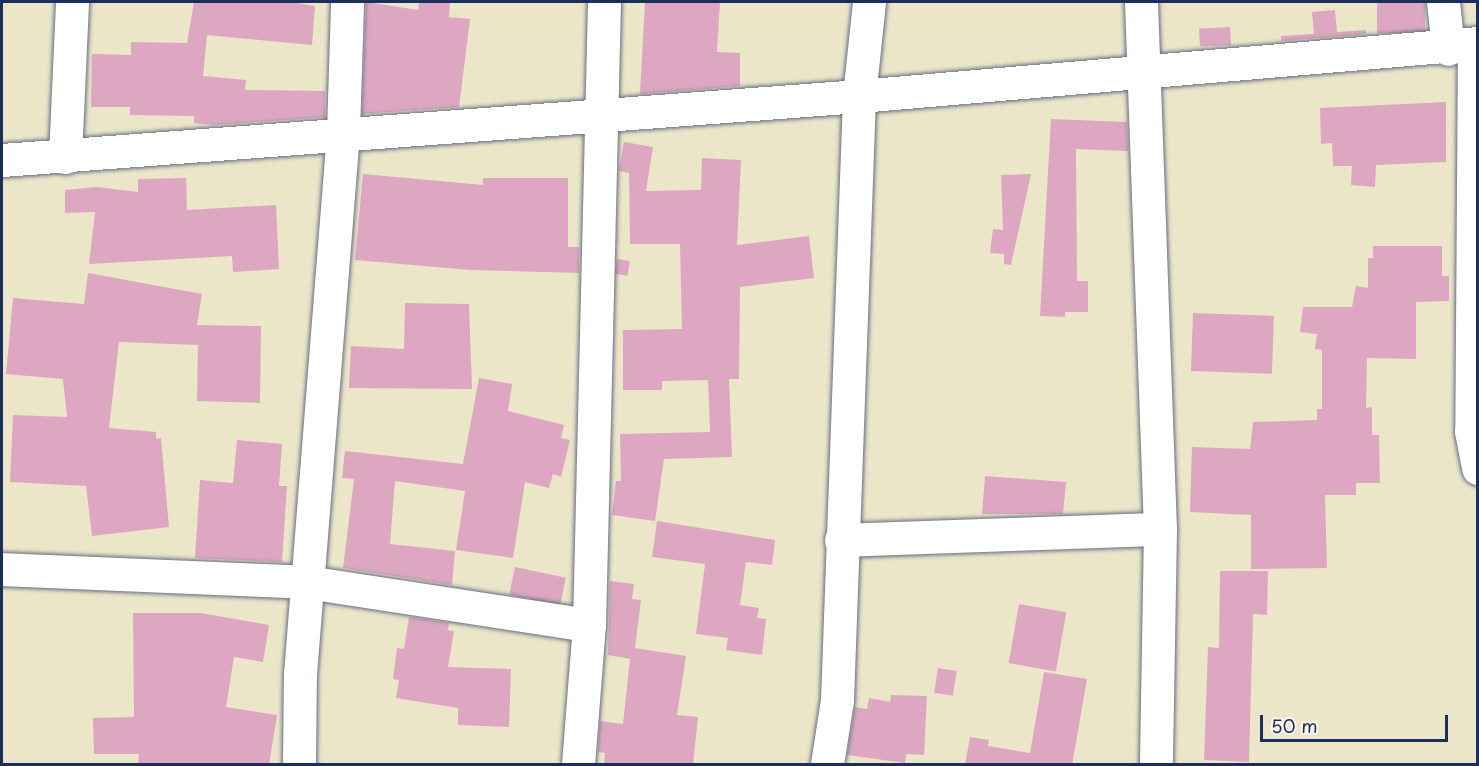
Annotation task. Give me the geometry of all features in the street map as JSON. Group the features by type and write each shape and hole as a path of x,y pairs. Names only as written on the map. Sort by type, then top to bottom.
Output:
{"street":[{"path":"66,157 72,2"},
{"path":"298,765 300,674 343,132 347,2"},
{"path":"578,765 589,626 604,2"},
{"path":"827,765 837,700 858,96 869,2"},
{"path":"1141,2 1160,529 1155,765"},
{"path":"1443,2 1466,45 1471,431 1478,468"},
{"path":"2,160 66,157 343,132 601,116 858,96 1142,70 1466,45"},
{"path":"841,540 1160,529"},
{"path":"2,569 308,582 589,626"}],"building":[{"path":"194,2 290,2 315,6 312,45 207,35 203,76 246,80 245,90 325,91 325,117 215,125 194,123 194,116 130,115 130,107 91,107 92,54 131,55 131,42 187,43"},
{"path":"366,2 418,10 419,2 450,2 449,17 470,19 459,107 362,114"},
{"path":"645,2 720,2 717,52 740,53 740,86 640,94"},
{"path":"1377,2 1425,2 1425,33 1377,33"},
{"path":"1335,10 1337,32 1366,30 1366,34 1281,41 1281,36 1314,34 1312,12"},
{"path":"1230,27 1231,45 1200,47 1199,29"},
{"path":"1446,102 1446,162 1376,165 1375,187 1351,185 1352,166 1333,166 1332,143 1321,144 1320,108"},
{"path":"1051,119 1127,122 1128,151 1076,149 1077,281 1088,281 1088,312 1065,312 1065,317 1040,316"},
{"path":"624,142 653,147 646,191 701,190 702,158 741,160 737,245 809,236 814,278 740,287 739,379 729,379 732,457 664,459 655,521 612,515 616,481 621,481 620,434 710,432 708,380 662,381 662,390 623,390 623,330 682,329 680,244 630,244 629,173 619,171"},
{"path":"363,174 483,185 483,178 568,178 568,247 579,247 579,273 470,270 355,260"},
{"path":"1031,174 1011,265 1004,264 1004,254 990,253 993,229 1003,230 1001,175"},
{"path":"186,178 187,210 276,205 279,269 233,272 232,256 89,264 95,212 65,213 65,190 97,187 138,192 138,179"},
{"path":"1373,246 1442,246 1442,276 1449,276 1449,301 1416,302 1416,359 1367,358 1366,408 1372,407 1372,435 1379,435 1380,483 1356,483 1356,495 1325,495 1327,568 1251,569 1251,515 1190,512 1192,447 1250,449 1253,422 1317,420 1317,409 1322,409 1322,350 1315,349 1317,334 1300,332 1303,307 1352,307 1356,286 1368,288 1368,258 1373,258"},
{"path":"617,259 630,261 627,276 615,274"},
{"path":"88,273 202,294 197,325 261,326 260,403 197,401 198,345 119,342 109,428 156,432 156,439 161,438 169,527 92,536 86,486 10,482 13,415 67,417 63,379 6,374 13,298 84,304"},
{"path":"405,303 469,304 472,389 349,388 351,346 404,349"},
{"path":"1193,313 1274,316 1272,374 1191,371"},
{"path":"479,378 512,384 508,411 564,425 561,438 570,440 561,477 553,474 549,488 525,482 513,558 456,550 465,491 395,481 390,544 455,551 452,585 343,568 354,479 342,478 345,451 463,464"},
{"path":"237,440 282,444 279,486 287,486 282,562 195,558 200,480 233,483"},
{"path":"985,476 1066,482 1063,514 982,514"},
{"path":"657,521 775,540 772,565 746,562 740,605 759,608 757,618 766,619 762,655 726,650 728,638 696,634 705,564 652,557"},
{"path":"515,567 566,578 560,605 509,594"},
{"path":"1220,571 1268,571 1267,615 1253,614 1249,762 1204,760 1208,647 1219,648"},
{"path":"610,581 634,584 632,599 641,600 635,648 686,656 677,715 698,717 693,765 604,765 605,753 598,752 600,721 623,724 630,659 608,655"},
{"path":"1019,604 1066,612 1056,671 1009,663"},
{"path":"133,613 201,613 269,625 263,662 234,657 226,707 277,715 269,765 138,765 139,754 94,754 93,718 134,717"},
{"path":"409,617 449,623 448,630 454,631 448,667 511,669 509,727 458,725 458,708 396,698 399,680 393,679 397,648 404,649"},
{"path":"938,668 957,671 953,696 934,693"},
{"path":"1044,672 1087,679 1072,765 965,765 970,737 989,740 988,746 1030,753"},
{"path":"891,695 927,696 924,755 906,754 905,763 847,755 855,707 867,709 869,698 890,702"}]}
